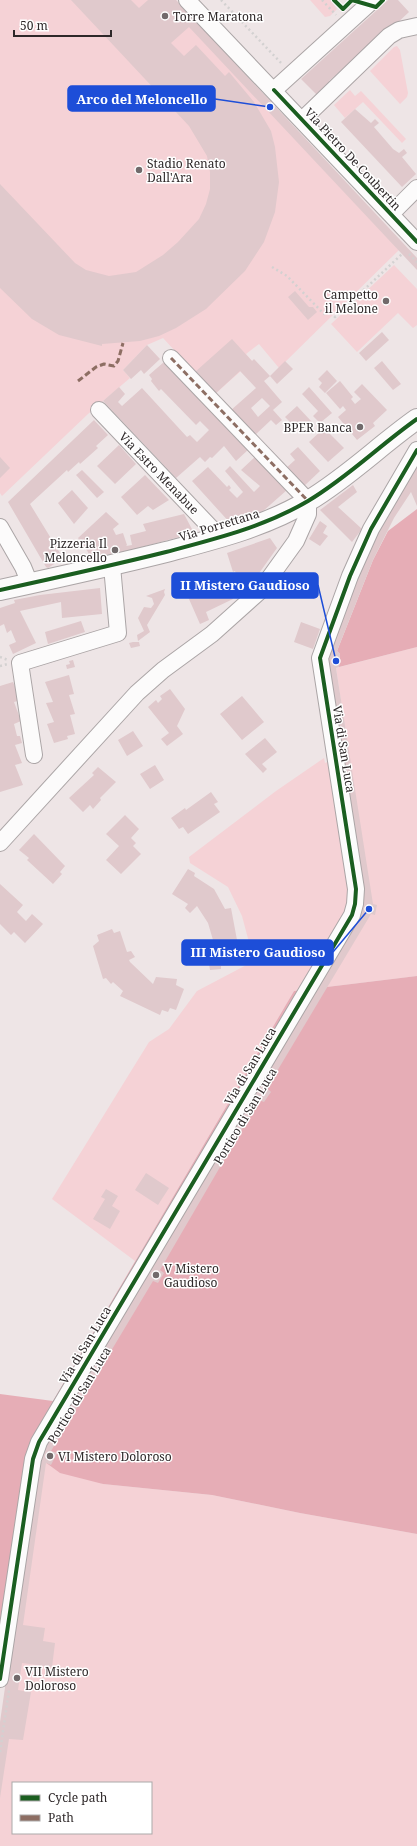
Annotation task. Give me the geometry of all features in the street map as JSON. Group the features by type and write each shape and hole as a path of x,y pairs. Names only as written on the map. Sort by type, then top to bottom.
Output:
{"main road":[{"name":"Via Porrettana","path":"0,590 112,566 214,540 267,521 308,501 336,483 417,419"}],"street":[{"name":"Via Pietro De Coubertin","path":"187,0 417,242"},
{"path":"274,90 367,2"},
{"path":"302,120 389,36 399,30 417,26"},
{"path":"391,214 417,188"},
{"path":"0,843 137,693 163,670 212,634 260,591 296,541 308,514 308,501 171,358"},
{"name":"Via Estro Menabue","path":"99,410 212,529 214,540"},
{"name":"Via di San Luca","path":"5,1684 33,1459 39,1442 352,915 355,904 356,889 320,658 350,576 371,529 417,450"},
{"path":"0,527 24,567 30,584"},
{"path":"34,755 20,663 118,633 112,566"}],"path":[{"path":"221,0 285,68"},
{"path":"322,0 336,15 340,12"},
{"path":"272,267 287,276 324,314 328,310 335,317 402,254"},
{"path":"0,1752 5,1684"}],"shaded area":[{"name":"Stadio Renato Dall'Ara","path":"0,0 176,0 399,250 279,368 259,344 246,354 252,361 215,394 163,338 147,345 123,370 130,378 88,414 2,496 0,493"},
{"path":"310,0 330,0 337,9 330,16 325,17"},
{"path":"397,46 400,50 408,93 407,97 400,104 370,71 394,47"},
{"path":"350,90 355,96 361,91 406,139 402,143 363,102 345,118 334,105"},
{"name":"Campetto il Melone","path":"394,265 417,289 417,325 413,328 398,313 357,352 331,324"},
{"path":"417,509 417,647 339,667 340,654 337,651 373,560 388,531"},
{"path":"417,647 417,976 294,991 135,1261 52,1199 149,1042 169,1029 197,991 254,961 242,916 228,887 190,863 189,857 276,791 324,758 325,763 349,753 336,668"},
{"path":"417,976 417,1534 300,1513 212,1495 103,1484 60,1473 30,1451 0,1660 0,1394 53,1401 294,991"},
{"path":"30,1451 103,1484 212,1495 300,1513 417,1534 417,1846 0,1846 0,1755"}],"building":[{"path":"71,0 131,0 139,8 148,0 176,0 417,258 417,270 189,27 171,43 184,56 196,45 225,76 229,72 254,102 271,131 275,147 279,182 275,212 264,242 245,271 206,309 176,328 159,336 140,341 102,344 102,346 59,335 32,319 0,288 0,184 75,263 86,270 109,276 136,272 163,255 178,242 199,219 206,204 210,189 210,172 207,156 189,126"},
{"path":"388,0 398,0 409,12 393,27 391,25 329,81 331,83 317,95 301,79"},
{"path":"355,109 371,123 375,119 379,123 374,127 393,149 399,153 404,149 407,153 402,157 416,174 402,187 341,122"},
{"path":"295,291 309,307 313,307 317,312 308,320 288,297"},
{"path":"382,332 389,340 366,361 359,353"},
{"path":"232,339 252,361 254,359 270,376 264,381 282,402 273,410 282,420 276,425 271,420 253,437 230,411 256,388 240,371 215,394 195,372","holes":["262,398 270,406 258,417 251,408"]},
{"path":"147,345 160,359 144,374 141,370 131,379 123,370"},
{"path":"285,361 293,369 277,384 270,376"},
{"path":"382,361 401,384 393,390 374,368"},
{"path":"164,362 208,409 211,406 249,449 236,461 224,446 212,458 210,457 205,462 200,457 176,478 103,401 119,387 125,394 118,402 122,406 142,388 187,437 190,435 197,442 209,430 200,421 196,425 161,389 159,391 151,381 152,379 149,375"},
{"path":"327,370 337,381 325,393 319,387 322,383 318,379"},
{"path":"340,381 353,397 351,399 355,404 361,399 354,392 362,384 387,410 373,423 375,426 357,440 338,417 346,410 343,406 340,409 326,393"},
{"path":"309,387 332,413 320,423 313,416 318,411 302,394"},
{"path":"297,406 312,422 301,433 285,417"},
{"path":"94,420 108,435 96,446 98,448 80,464 79,462 68,472 67,470 30,504 63,558 48,568 8,502"},
{"path":"324,428 344,448 328,462 309,442"},
{"path":"119,445 136,464 115,484 97,466"},
{"path":"298,447 320,471 302,488 285,469 295,460 290,454"},
{"path":"256,456 287,490 262,512 231,524 192,481 208,467 227,487 229,485 231,488 229,490 237,498 243,492 225,471 230,466 254,492 260,486 241,470"},
{"path":"0,457 10,468 0,478"},
{"path":"417,467 417,506 411,492 394,518 373,560 337,651 340,654 339,667 336,668 373,904 377,905 375,915 371,914 267,1088 271,1092 264,1102 259,1100 160,1270 164,1273 158,1283 153,1281 51,1451 57,1453 51,1465 46,1463 23,1625 45,1628 43,1641 55,1643 52,1667 22,1663 18,1690 31,1692 23,1740 9,1739 0,1798 0,1722 38,1460 42,1448 359,915 364,900 326,670 327,655 377,528"},
{"path":"82,470 104,492 97,498 76,475"},
{"path":"145,475 169,500 153,510 148,506 137,515 121,497"},
{"path":"353,485 357,492 338,507 362,529 352,542 320,510"},
{"path":"72,490 88,508 74,524 58,503"},
{"path":"106,512 119,524 113,529 116,535 123,533 126,546 132,545 130,535 146,531 143,524 184,514 194,533 127,551 89,558 88,552 78,538"},
{"path":"320,521 327,526 323,533 328,536 320,546 309,539"},
{"path":"270,538 277,548 247,590 240,585 235,571 233,572 227,553"},
{"path":"221,573 233,599 206,612 209,620 200,624 185,590"},
{"path":"100,588 102,614 62,618 61,602 20,611 36,643 13,654 9,645 16,642 11,630 7,633 4,624 0,626 0,608 15,603 14,600 40,595"},
{"path":"165,589 165,595 147,625 150,632 138,641 137,635 144,631 138,618 144,607 151,608 154,604 152,598 146,596"},
{"path":"81,621 85,632 48,644 45,632"},
{"path":"301,622 320,629 313,649 294,642"},
{"path":"139,642 140,646 131,648 129,643"},
{"path":"73,660 75,667 67,669 66,665 70,664 69,661"},
{"path":"69,675 74,694 69,695 75,714 70,715 75,734 67,736 68,739 54,743 47,724 54,722 46,703 53,702 45,682"},
{"path":"13,682 21,700 14,702 21,721 14,724 17,736 20,736 22,743 15,745 22,763 15,765 23,785 0,792 0,686"},
{"path":"170,689 185,709 177,726 183,734 167,746 161,739 169,733 148,707 156,700 158,703 162,699 160,696"},
{"path":"242,696 264,722 242,740 220,714"},
{"path":"133,731 143,746 127,756 118,740"},
{"path":"265,738 277,752 262,764 267,769 263,773 245,754"},
{"path":"155,765 164,780 150,789 140,774"},
{"path":"98,767 116,782 100,798 101,800 93,809 90,805 83,812 69,798 94,775 92,773"},
{"path":"211,792 218,802 214,804 220,812 188,834 183,827 179,829 171,818 185,808 186,810"},
{"path":"125,815 139,829 131,838 136,843 133,846 141,854 121,874 106,860 119,846 106,834"},
{"path":"34,834 65,866 60,872 62,874 53,884 27,860 29,858 19,850"},
{"path":"188,869 195,873 194,876 214,889 225,909 231,908 240,956 235,957 236,965 221,966 221,969 210,970 209,964 206,964 203,942 213,940 208,923 197,906 190,913 185,908 188,904 172,894"},
{"path":"0,884 23,905 17,912 26,921 32,914 43,924 25,943 14,932 11,935 0,924"},
{"path":"112,929 114,933 120,931 127,952 131,951 135,957 129,960 130,962 153,984 156,977 177,979 176,985 184,989 176,1010 170,1008 168,1012 162,1010 160,1015 120,996 123,991 113,982 111,984 106,978 103,979 93,946 99,941 97,935"},
{"path":"146,1173 169,1188 158,1205 135,1190"},
{"path":"106,1189 118,1196 112,1206 120,1211 110,1229 93,1219 105,1199 101,1197"}],"marked path":[{"path":"78,381 96,367 104,364 114,366 118,361 123,343"},
{"path":"171,358 308,501"}],"cycle path":[{"path":"334,0 343,9 352,0 376,7 383,0"},
{"path":"274,90 417,242"},
{"path":"0,590 166,552 257,525 291,510 322,492 350,472 417,419"},
{"name":"Portico di San Luca","path":"0,1679 33,1459 39,1442 352,915 355,904 356,889 320,658 350,576 371,529 417,450"}],"place":[{"name":"Torre Maratona","path":"165,16"},
{"name":"Arco del Meloncello","path":"270,107"},
{"name":"Stadio Renato Dall'Ara","path":"139,170"},
{"name":"Campetto il Melone","path":"386,301"},
{"name":"BPER Banca","path":"360,427"},
{"name":"Pizzeria Il Meloncello","path":"115,550"},
{"name":"II Mistero Gaudioso","path":"336,661"},
{"name":"III Mistero Gaudioso","path":"369,909"},
{"name":"V Mistero Gaudioso","path":"156,1275"},
{"name":"VI Mistero Doloroso","path":"50,1456"},
{"name":"VII Mistero Doloroso","path":"17,1678"}]}
